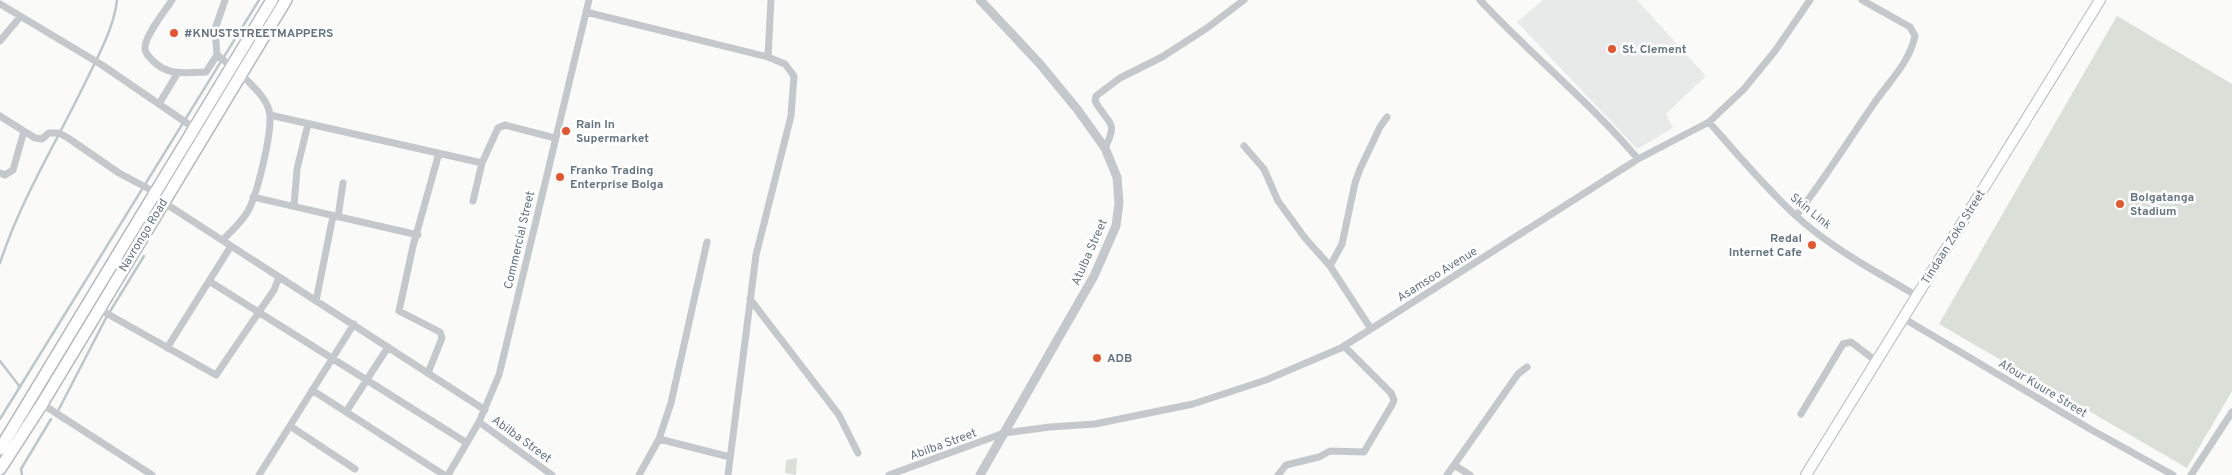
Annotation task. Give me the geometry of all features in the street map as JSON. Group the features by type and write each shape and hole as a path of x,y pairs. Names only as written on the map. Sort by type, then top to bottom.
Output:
{"highway":[{"name":"Navrongo Road","path":"0,449 159,198 236,70 272,0"},
{"name":"Navrongo Road","path":"0,469 42,404 98,309 159,198 194,128 286,0"}],"main road":[{"name":"Tindaan Zoko Street","path":"1806,475 2100,0"}],"street":[{"path":"172,0 145,47 146,53 159,68 177,74 206,72 216,55 215,29 225,0"},
{"name":"Commercial Street","path":"448,475 479,422 499,374 589,0"},
{"path":"768,57 771,0"},
{"name":"Atulba Street","path":"980,0 1078,108 1105,148 1114,166 1118,186 1116,226 1094,276 980,475"},
{"path":"1105,148 1113,132 1112,125 1095,101 1096,96 1120,78 1162,57 1207,28 1244,0"},
{"path":"1480,0 1506,28 1619,136 1638,160"},
{"name":"Asamsoo Avenue","path":"1004,433 1095,424 1193,404 1266,380 1344,346 1638,160 1709,122 1744,89 1775,51 1810,0"},
{"path":"1796,216 1820,185 1872,105 1897,75 1914,43 1915,36 1910,27 1862,0"},
{"path":"0,4 102,65 194,128"},
{"path":"586,12 768,57 785,64 794,76 791,116 756,255 728,475"},
{"path":"0,41 20,17"},
{"path":"216,55 236,70 262,96 269,108 270,115 269,136 248,211 223,240"},
{"path":"159,104 177,74"},
{"path":"270,115 482,163"},
{"path":"0,116 24,131 42,139 49,133 59,133 68,138 485,410"},
{"path":"1330,266 1342,244 1354,183 1380,127 1387,118"},
{"name":"Skin Link","path":"1709,122 1756,176 1796,216 1854,258 1917,296"},
{"path":"294,206 297,169 308,124"},
{"path":"473,201 482,163 498,128 505,125 555,138"},
{"path":"0,173 5,175 12,170 24,131"},
{"path":"1244,146 1264,169 1284,208 1305,238 1330,266 1371,329"},
{"path":"428,373 442,338 440,332 399,311 439,153"},
{"path":"316,301 343,183"},
{"path":"253,197 418,235"},
{"path":"639,475 659,439 670,403 707,242"},
{"path":"167,348 231,246"},
{"path":"98,309 216,375 274,290 279,276"},
{"path":"209,281 466,443"},
{"path":"750,299 839,415 858,453"},
{"name":"Afour Kuure Street","path":"1903,318 2090,429 2174,475"},
{"path":"259,475 354,324"},
{"path":"1801,414 1843,344 1851,342 1876,361"},
{"path":"1278,475 1286,465 1319,457 1330,450 1364,452 1394,400 1391,393 1344,346"},
{"path":"346,412 388,347"},
{"path":"1447,475 1518,374 1527,367"},
{"path":"312,390 444,475"},
{"path":"42,404 152,475"},
{"path":"2191,475 2232,412"},
{"name":"Abilba Street","path":"479,422 552,475"},
{"path":"290,426 355,469"},
{"name":"Abilba Street","path":"889,475 1004,433"},
{"path":"659,439 730,457"},
{"path":"1454,465 1470,475"}],"shaded area":[{"name":"St. Clement","path":"1543,0 1637,0 1706,76 1666,114 1673,128 1637,149 1517,22"},
{"name":"Bolgatanga Stadium","path":"2117,16 2232,84 2232,391 2187,468 1939,324"},
{"path":"797,458 796,475 785,473 786,460"}],"waterway":[{"path":"0,263 18,216 105,42 113,21 117,0"},
{"path":"0,419 259,0"},
{"path":"58,411 106,318 144,256"},
{"path":"0,361 20,387"},
{"path":"22,475 21,469 51,419"}],"place":[{"name":"#KNUSTSTREETMAPPERS","path":"174,33"},
{"name":"St. Clement","path":"1612,49"},
{"name":"Rain In Supermarket","path":"566,131"},
{"name":"Franko Trading Enterprise Bolga","path":"560,177"},
{"name":"Bolgatanga Stadium","path":"2120,204"},
{"name":"Redal Internet Cafe","path":"1812,245"},
{"name":"ADB","path":"1097,358"}]}
